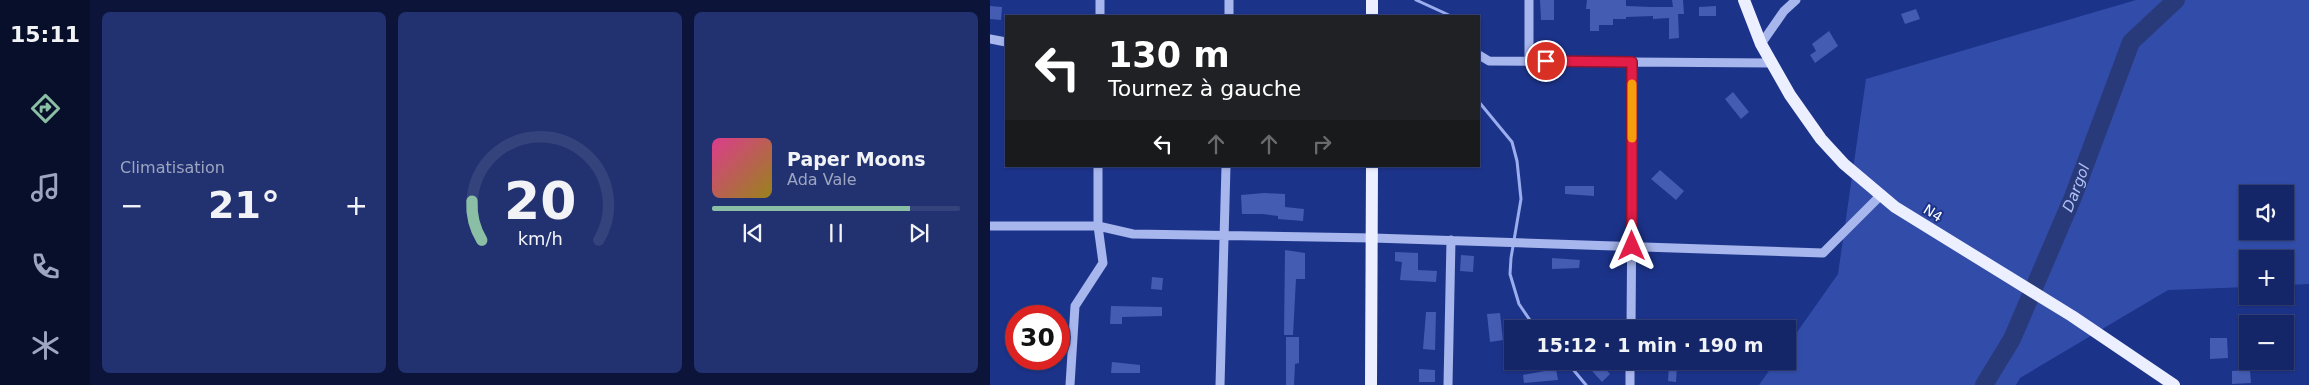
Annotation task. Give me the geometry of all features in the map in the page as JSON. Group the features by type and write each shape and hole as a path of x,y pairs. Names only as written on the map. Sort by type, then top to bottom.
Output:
{"main road":[{"path":"1372,0 1372,15"},
{"name":"N4","path":"1744,0 1761,44 1790,95 1821,139 1844,164 1880,196 1992,268 2072,316 2174,385"},
{"path":"1371,385 1372,167"}],"street":[{"path":"1100,0 1100,15"},
{"path":"1229,0 1229,15"},
{"path":"1529,0 1529,61"},
{"path":"1761,44 1784,11 1796,0"},
{"path":"990,39 1005,42"},
{"path":"1480,56 1489,61 1772,63"},
{"path":"1631,320 1632,62"},
{"path":"1070,385 1075,306 1103,263 1098,226 1098,167"},
{"path":"1220,385 1226,167"},
{"path":"990,226 1098,226 1132,234 1451,240 1823,253 1880,196"},
{"path":"1448,385 1451,240"},
{"path":"1630,370 1630,385"}],"shaded area":[{"path":"2136,0 2309,0 2309,284 2294,285 2294,250 2239,250 2239,287 2168,290 2020,378 2016,385 1759,385 1770,370 1796,370 1796,334 1838,274 1866,79"}],"building":[{"path":"1540,0 1554,0 1554,20 1541,20"},
{"path":"1587,0 1626,0 1626,6 1673,7 1672,0 1683,0 1684,14 1678,14 1679,38 1669,39 1669,18 1653,19 1653,16 1613,19 1613,25 1599,25 1599,31 1590,31 1590,9 1586,9"},
{"path":"990,6 1002,7 1001,20 990,19"},
{"path":"1716,6 1716,16 1699,16 1699,7"},
{"path":"1916,9 1920,19 1905,24 1901,14"},
{"path":"1829,31 1838,46 1815,63 1810,55 1816,51 1812,44"},
{"path":"1733,92 1749,112 1741,119 1725,99"},
{"path":"1660,170 1684,191 1676,200 1651,179"},
{"path":"1565,186 1594,186 1594,196 1565,194"},
{"path":"1285,194 1285,207 1304,209 1303,221 1278,219 1278,216 1263,214 1242,214 1241,195"},
{"path":"1285,250 1305,253 1305,279 1296,279 1293,335 1284,335"},
{"path":"1395,252 1418,253 1418,270 1437,271 1436,282 1400,280 1402,262 1395,261"},
{"path":"1461,255 1474,256 1473,272 1460,271"},
{"path":"1552,258 1580,260 1579,268 1552,269"},
{"path":"1152,277 1163,278 1162,290 1151,289"},
{"path":"1111,306 1162,307 1162,316 1122,317 1122,324 1110,324"},
{"path":"1426,312 1436,312 1435,350 1423,349"},
{"path":"1500,313 1503,340 1490,342 1487,314"},
{"path":"1286,337 1299,337 1299,363 1295,364 1294,385 1286,385"},
{"path":"2210,338 2227,338 2228,358 2210,359"},
{"path":"1112,362 1140,365 1140,373 1111,373"},
{"path":"1419,369 1435,370 1435,382 1419,382"},
{"path":"1556,370 1558,380 1524,383 1523,375"},
{"path":"1591,370 1606,370 1610,374 1602,382"},
{"path":"1669,370 1677,370 1676,382 1668,381"},
{"path":"2250,370 2251,383 2232,384 2232,371"}],"waterway":[{"path":"1416,0 1449,15"},
{"name":"Dargol","path":"1984,385 2012,339 2073,197 2131,42 2176,0"},
{"path":"1480,103 1512,142 1517,161 1521,199 1510,274 1519,304 1530,320"},
{"path":"1574,370 1586,385"}],"slow traffic":[{"path":"1632,84 1632,138"}],"route":[{"path":"1546,61 1632,62 1632,246"}]}
